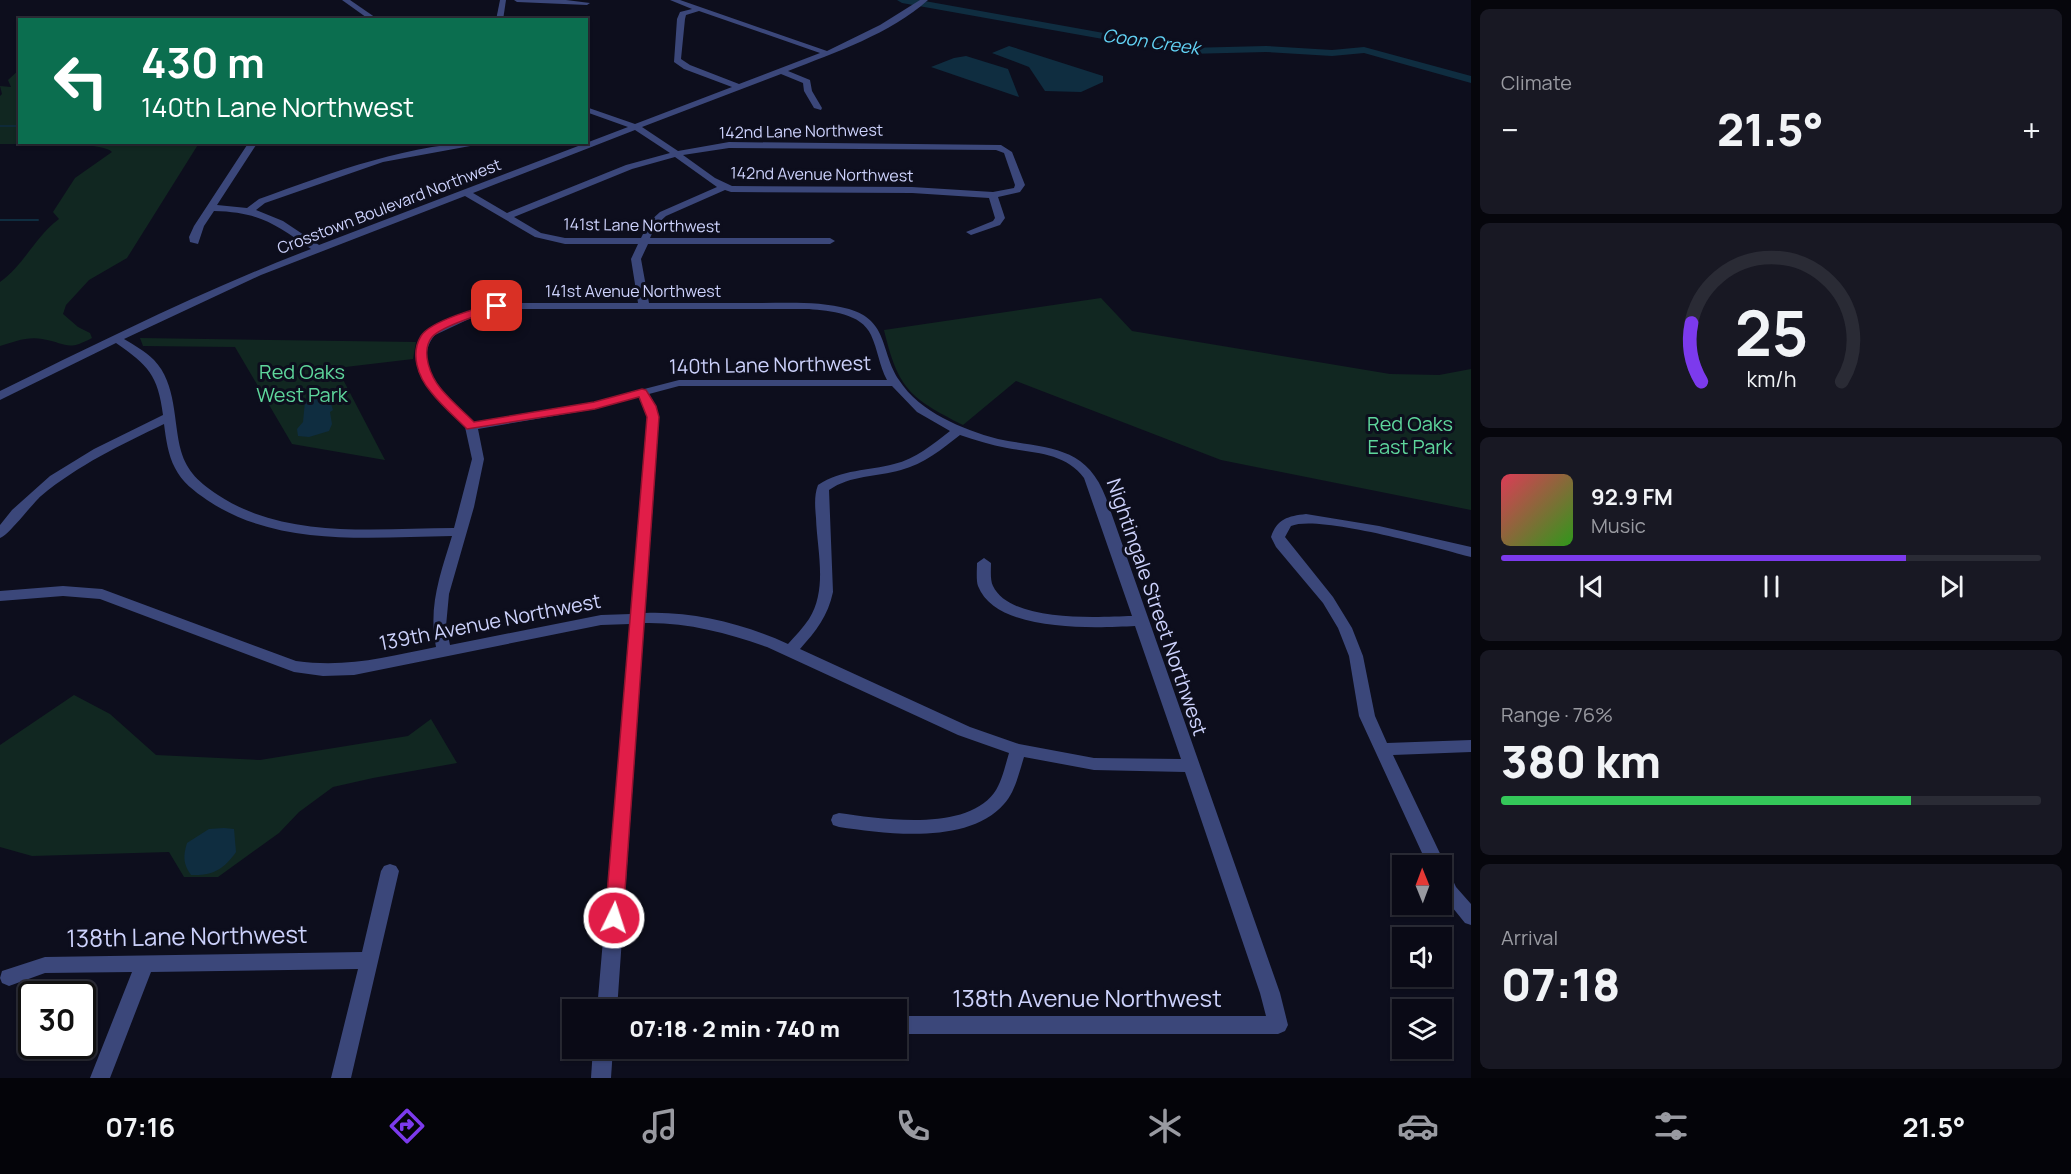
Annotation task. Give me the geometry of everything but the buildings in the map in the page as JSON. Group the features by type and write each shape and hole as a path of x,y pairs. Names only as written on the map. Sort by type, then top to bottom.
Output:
{"street":[{"path":"345,0 373,18"},
{"path":"499,18 503,0"},
{"path":"517,0 586,3"},
{"path":"673,0 827,53"},
{"name":"Crosstown Boulevard Northwest","path":"0,396 202,297 318,249 827,53 872,33 926,0"},
{"path":"698,9 683,14 677,60 687,67 739,87"},
{"path":"783,71 807,82 808,91 818,108"},
{"name":"142nd Avenue Northwest","path":"588,110 654,137 724,187 749,190 912,190 993,195"},
{"path":"195,242 194,237 253,144"},
{"path":"250,210 262,201 354,168 405,156 476,144"},
{"name":"142nd Lane Northwest","path":"507,216 629,167 678,154 729,145 998,147 1008,152 1020,185 1017,190 993,195"},
{"path":"644,305 636,259 652,224 663,214 724,187"},
{"name":"141st Lane Northwest","path":"465,192 538,234 559,240 830,241"},
{"path":"972,232 997,223 1000,218 993,195"},
{"path":"212,208 250,210 275,219 318,249"},
{"name":"141st Avenue Northwest","path":"471,426 435,389 425,373 421,359 422,348 427,336 435,330 480,310 497,306 644,305 809,306 836,309"},
{"name":"Nightingale Street Northwest","path":"836,309 856,316 870,326 879,342 885,366 894,383 922,410 959,430 994,441 1060,455 1079,464 1088,473 1270,993 1278,1025"},
{"path":"116,338 153,366 161,381 178,463 190,481 214,501 259,521 301,529 459,532"},
{"name":"140th Lane Northwest","path":"471,426 595,405 659,387 689,383 894,383"},
{"path":"608,999 653,417 650,406 642,393"},
{"path":"0,534 11,518 35,493 65,472 169,417"},
{"path":"444,651 439,626 442,594 478,459 471,426"},
{"path":"790,651 816,621 825,596 826,562 821,502 823,488 839,477 878,472 910,462 926,455 959,430"},
{"path":"1432,855 1367,716 1351,642 1328,600 1281,544 1278,537 1282,526 1286,523 1306,518 1471,552"},
{"path":"984,563 981,574 989,594 999,603 1021,612 1054,621 1140,621"},
{"name":"139th Avenue Northwest","path":"0,596 63,591 102,594 142,607 294,666 323,670 354,669 601,620 682,620 736,630 790,651 964,731 1018,750 1094,764 1191,766"},
{"path":"1381,749 1471,746"},
{"path":"839,820 874,826 922,827 970,819 999,800 1009,781 1018,750"},
{"path":"341,1078 390,871"},
{"path":"1452,894 1471,917"},
{"name":"138th Lane Northwest","path":"9,977 45,965 369,960"},
{"path":"100,1078 145,963"},
{"name":"138th Avenue Northwest","path":"907,1024 1278,1025"},
{"path":"601,1078 602,1059"}],"green space":[{"path":"18,71 18,144 0,144 0,96 2,94 0,86 11,87 8,80"},
{"path":"42,144 198,144 127,258 89,280 66,305 63,314 78,327 90,333 92,338 71,346 31,338 0,346 0,282 16,268 43,234 59,219 53,212 75,178 112,152 106,148"},
{"name":"Red Oaks East Park","path":"1101,298 1132,331 1390,374 1439,375 1471,369 1471,510 1221,460 1016,381 963,425 918,399 909,389 895,366 884,330"},
{"name":"Red Oaks West Park","path":"140,338 416,342 413,359 337,368 385,460 292,444 235,347 143,346"},
{"path":"74,695 110,714 156,755 260,760 408,736 431,719 457,763 333,787 299,812 279,833 218,877 184,877 169,852 32,856 0,847 0,745"}],"water":[{"path":"1009,46 1103,76 1103,82 1081,92 1045,91 1029,67 992,53"},
{"path":"966,56 1008,69 1019,97 931,67"},
{"path":"318,396 330,401 333,410 330,412 332,424 329,431 309,437 298,436 297,429 303,422 305,401"},
{"path":"209,829 234,829 236,852 227,863 212,873 191,875 184,860 187,843"}],"waterway":[{"name":"Coon Creek","path":"902,0 1187,51 1266,49 1332,53 1364,50 1471,80"},
{"path":"0,126 18,126"},
{"path":"0,220 38,220"}],"route":[{"path":"497,306 480,310 435,330 427,336 422,348 422,366 435,389 471,426 595,405 642,393 650,406 653,417 614,918"}]}
